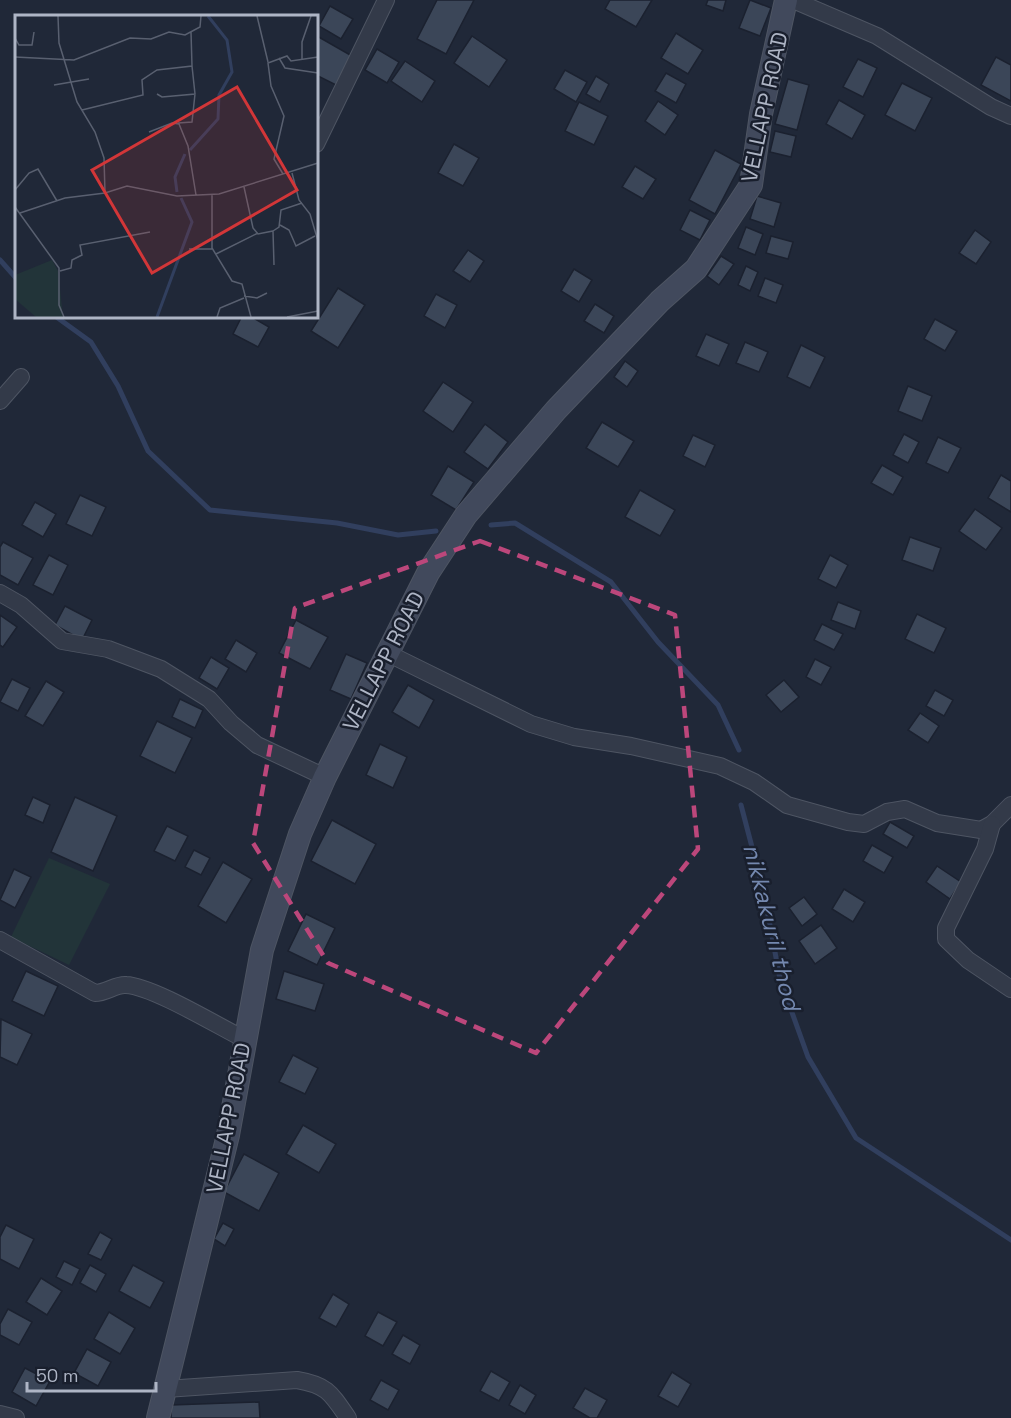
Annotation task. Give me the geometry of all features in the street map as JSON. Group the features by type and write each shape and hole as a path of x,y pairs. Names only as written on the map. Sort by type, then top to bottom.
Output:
{"main road":[{"name":"VELLAPP ROAD","path":"158,1418 228,1135 244,1039 265,940 300,834 325,777 428,573 466,515 556,410 660,301 696,269 751,185 761,114 786,0"}],"street":[{"path":"318,140 386,0"},
{"path":"793,0 877,36 992,107 1011,116"},
{"path":"0,401 21,377"},
{"path":"0,593 21,605 62,641 108,649 171,675 209,699 231,723 257,745 325,777"},
{"path":"387,653 531,724 574,737 631,746 720,766 753,782 787,805 848,822 864,824 887,812 905,809 937,823 981,830 992,824 1011,805"},
{"path":"992,824 985,849 946,927 946,939 968,960 1011,989"},
{"path":"0,940 95,993 106,993 123,984 136,987 186,1009 244,1039"},
{"path":"166,1389 297,1380 318,1383 334,1397 348,1418"},
{"path":"0,1414 15,1418"}],"highlighted area":[{"path":"480,541 675,615 698,849 536,1053 328,963 253,843 295,608"}],"shaded area":[{"path":"49,858 110,884 69,965 11,937"}],"building":[{"path":"437,0 474,0 446,54 417,39"},
{"path":"610,0 652,0 636,27 605,9"},
{"path":"708,0 726,0 723,11 706,5"},
{"path":"750,0 771,8 760,36 739,28"},
{"path":"330,6 353,19 341,39 319,26"},
{"path":"676,33 703,50 688,74 661,58"},
{"path":"472,36 507,60 489,87 454,63"},
{"path":"318,37 352,56 336,85 318,76"},
{"path":"377,49 399,62 387,83 365,70"},
{"path":"996,57 1011,65 1011,101 981,85"},
{"path":"858,59 877,68 863,97 843,87"},
{"path":"405,61 435,81 422,102 391,81"},
{"path":"565,70 587,82 576,102 554,89"},
{"path":"666,73 686,84 676,103 655,91"},
{"path":"596,76 609,84 600,102 586,94"},
{"path":"788,79 809,85 797,130 775,124"},
{"path":"902,83 932,98 915,131 885,115"},
{"path":"839,100 865,115 852,139 826,124"},
{"path":"658,101 678,115 665,135 645,121"},
{"path":"579,102 608,116 594,145 565,131"},
{"path":"775,131 796,136 791,157 770,152"},
{"path":"454,144 479,158 463,186 438,173"},
{"path":"715,150 741,164 715,214 689,200"},
{"path":"635,166 656,179 643,199 622,187"},
{"path":"757,196 781,203 774,227 750,219"},
{"path":"690,210 710,220 700,240 680,230"},
{"path":"746,227 763,234 755,255 738,248"},
{"path":"975,230 991,242 976,264 959,253"},
{"path":"771,236 793,242 788,259 766,253"},
{"path":"468,250 484,261 470,282 453,271"},
{"path":"721,256 734,264 719,285 707,276"},
{"path":"746,266 758,272 750,291 738,285"},
{"path":"574,269 592,280 579,302 561,291"},
{"path":"765,278 783,285 776,303 758,296"},
{"path":"338,288 365,305 338,348 311,331"},
{"path":"436,294 457,305 445,328 424,316"},
{"path":"595,304 614,316 604,333 584,321"},
{"path":"241,318 253,318 269,327 258,347 233,334"},
{"path":"935,319 957,331 945,351 924,339"},
{"path":"706,334 729,344 719,366 696,356"},
{"path":"745,342 768,352 759,372 736,363"},
{"path":"801,345 825,357 810,388 787,377"},
{"path":"625,361 638,371 627,387 614,377"},
{"path":"443,382 473,402 453,432 423,411"},
{"path":"908,386 932,396 922,421 898,411"},
{"path":"602,422 634,441 618,467 586,448"},
{"path":"485,424 508,442 488,469 464,452"},
{"path":"904,434 919,442 908,463 893,455"},
{"path":"693,435 715,445 705,467 683,456"},
{"path":"938,437 961,448 948,473 926,463"},
{"path":"882,465 903,477 893,495 871,483"},
{"path":"448,466 474,482 456,510 431,495"},
{"path":"1001,475 1011,481 1011,512 988,498"},
{"path":"640,490 675,510 660,536 625,517"},
{"path":"80,495 106,507 92,536 66,524"},
{"path":"35,502 56,514 43,537 22,525"},
{"path":"975,509 1002,528 986,550 959,531"},
{"path":"910,537 941,548 933,571 902,560"},
{"path":"3,542 33,558 18,585 0,575 0,547"},
{"path":"49,555 68,565 53,595 33,585"},
{"path":"830,555 848,565 836,588 818,579"},
{"path":"838,602 861,611 855,629 831,620"},
{"path":"65,606 92,620 82,640 55,625"},
{"path":"917,614 946,628 934,653 905,639"},
{"path":"0,615 17,627 3,647 0,645"},
{"path":"296,620 328,637 310,669 279,653"},
{"path":"822,624 843,634 834,650 814,640"},
{"path":"236,640 257,653 246,672 225,659"},
{"path":"346,654 367,663 351,699 330,690"},
{"path":"211,657 229,668 217,689 199,678"},
{"path":"815,659 831,667 821,685 806,677"},
{"path":"12,679 30,688 18,711 0,702"},
{"path":"784,680 799,697 781,712 766,695"},
{"path":"46,681 64,692 43,726 25,716"},
{"path":"408,685 434,700 419,728 392,712"},
{"path":"935,690 953,700 944,716 926,706"},
{"path":"180,699 203,710 195,728 172,717"},
{"path":"920,713 939,726 928,743 908,730"},
{"path":"157,721 192,738 175,773 140,756"},
{"path":"380,744 407,757 393,788 366,775"},
{"path":"33,797 50,805 43,823 25,815"},
{"path":"75,797 117,816 93,871 51,852"},
{"path":"332,820 376,844 355,884 311,861"},
{"path":"890,822 914,836 907,848 883,834"},
{"path":"167,826 188,836 175,861 154,851"},
{"path":"872,845 893,857 884,873 863,861"},
{"path":"194,850 210,858 201,875 185,867"},
{"path":"223,862 252,879 226,923 198,906"},
{"path":"937,866 961,882 950,899 926,882"},
{"path":"14,869 31,877 15,908 0,900"},
{"path":"844,889 865,902 853,922 832,909"},
{"path":"804,897 817,914 802,926 789,908"},
{"path":"306,914 335,928 317,965 288,951"},
{"path":"821,925 837,948 815,964 799,941"},
{"path":"26,971 58,986 44,1016 12,1001"},
{"path":"284,971 324,984 315,1011 276,999"},
{"path":"1,1019 32,1034 17,1065 0,1057"},
{"path":"293,1055 318,1068 305,1094 279,1082"},
{"path":"303,1125 336,1144 319,1173 286,1154"},
{"path":"244,1154 279,1173 259,1211 224,1192"},
{"path":"223,1223 234,1229 225,1246 214,1239"},
{"path":"6,1225 34,1239 19,1269 0,1259 0,1237"},
{"path":"100,1232 112,1239 101,1260 88,1254"},
{"path":"64,1261 80,1269 72,1285 56,1277"},
{"path":"90,1265 106,1274 96,1292 80,1283"},
{"path":"133,1265 164,1282 150,1308 119,1291"},
{"path":"41,1278 62,1291 47,1315 26,1302"},
{"path":"333,1294 349,1304 336,1327 319,1318"},
{"path":"8,1309 32,1322 19,1345 0,1335 0,1324"},
{"path":"109,1312 135,1328 120,1354 94,1339"},
{"path":"378,1312 397,1322 383,1346 365,1336"},
{"path":"403,1335 420,1345 410,1364 392,1354"},
{"path":"87,1349 111,1362 98,1386 74,1373"},
{"path":"25,1368 50,1381 36,1406 12,1392"},
{"path":"491,1371 510,1382 499,1401 480,1391"},
{"path":"672,1372 691,1384 678,1407 658,1396"},
{"path":"381,1380 399,1390 388,1410 370,1400"},
{"path":"520,1385 536,1395 525,1414 509,1405"},
{"path":"585,1388 607,1400 597,1418 590,1418 573,1408"},
{"path":"259,1402 260,1418 171,1418 171,1405"}],"waterway":[{"path":"0,260 15,277"},
{"path":"58,318 91,342 118,386 148,451 210,510 337,523 398,535 436,531"},
{"name":"nikkakuril thod","path":"491,525 515,523 611,582 658,642 718,705 739,750"},
{"name":"nikkakuril thod","path":"741,805 764,893 780,979 808,1057 856,1138 1011,1240"}]}
